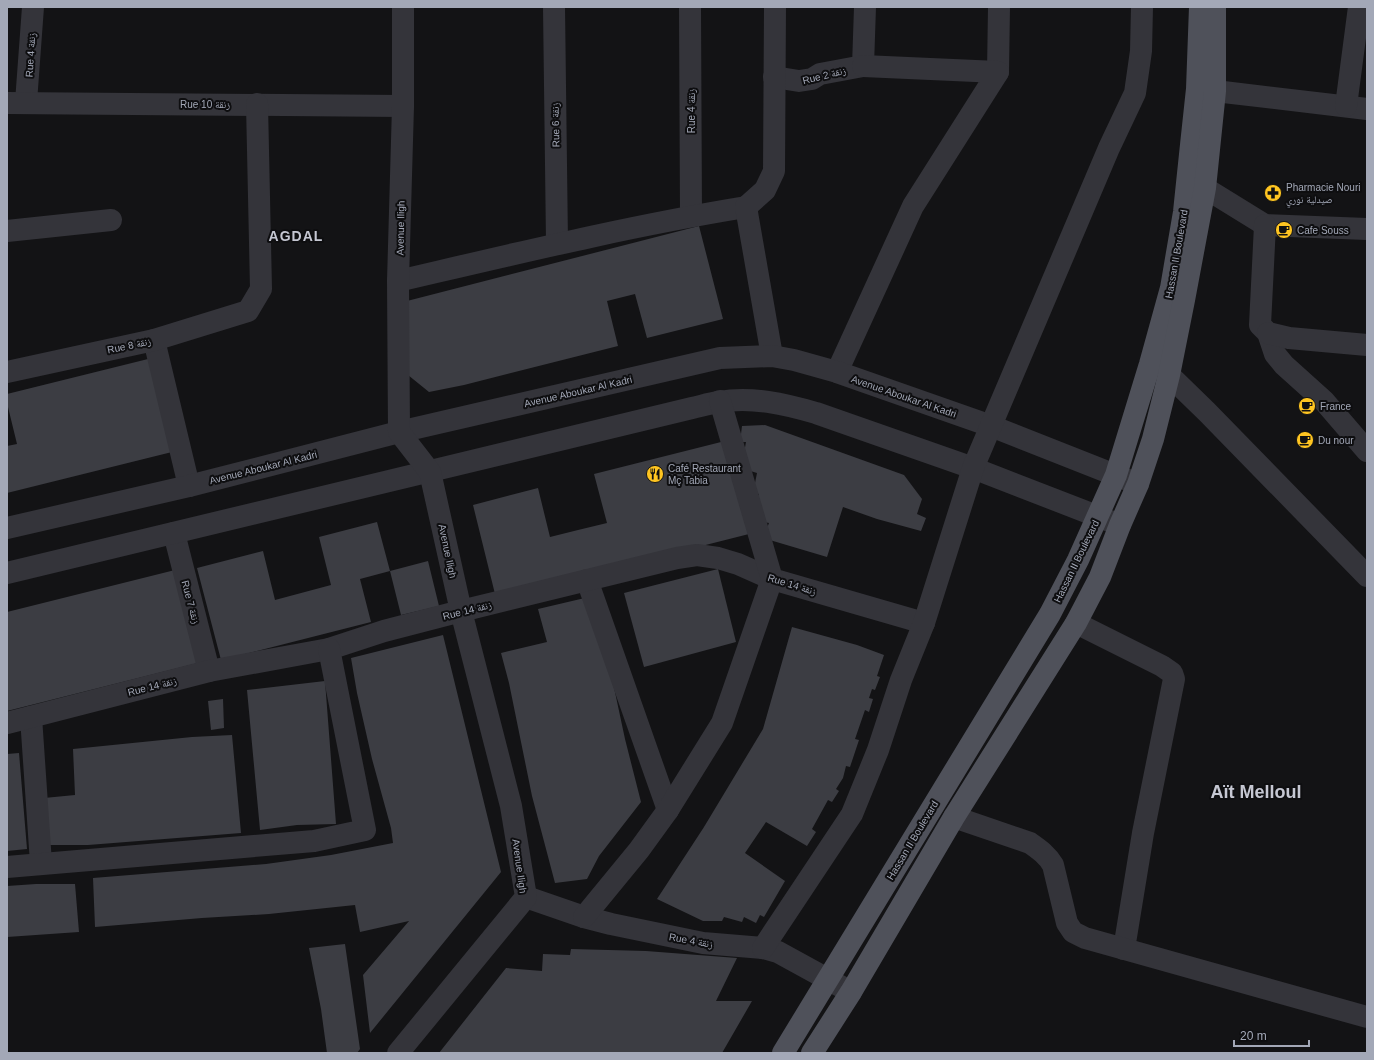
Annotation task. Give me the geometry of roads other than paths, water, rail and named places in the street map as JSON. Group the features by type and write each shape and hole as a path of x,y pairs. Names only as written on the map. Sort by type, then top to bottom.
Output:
{"main road":[{"name":"Hassan II Boulevard","path":"783,1053 1050,614 1078,560 1116,476 1171,288 1184,212 1197,89 1200,7"},
{"name":"Hassan II Boulevard","path":"812,1053 851,992 954,817 1076,623 1100,577 1138,484 1153,439 1169,375 1205,188 1215,92 1215,7"}],"street":[{"name":"Rue 4 زنقة","path":"17,102 33,7"},
{"name":"Avenue Iligh","path":"398,1053 526,897 511,806 461,611 430,472 399,432 398,281 403,106 403,7"},
{"name":"Rue 6 زنقة","path":"554,7 557,243"},
{"name":"Rue 4 زنقة","path":"690,7 691,216"},
{"path":"398,281 557,243 691,216 746,207 764,190 774,171 775,7"},
{"path":"864,66 865,7"},
{"path":"837,372 913,206 998,72 1000,7"},
{"path":"763,948 852,814 878,750 901,680 924,623 974,468 1109,148 1135,93 1141,51 1142,7"},
{"path":"1215,92 1357,107 1359,7"},
{"name":"Rue 2 زنقة","path":"774,77 799,81 812,79 820,74 864,66 998,72"},
{"name":"Rue 10 زنقة","path":"17,102 403,106"},
{"name":"Rue 8 زنقة","path":"7,372 154,340 248,311 261,289 257,104"},
{"path":"1205,188 1265,225 1367,229"},
{"path":"746,207 772,356"},
{"path":"7,231 111,220"},
{"path":"1265,225 1260,325 1268,333 1275,354 1284,365 1324,401 1367,451"},
{"path":"1268,333 1289,338 1367,345"},
{"path":"154,340 189,486"},
{"name":"Avenue Aboukar Al Kadri","path":"7,528 189,486 399,432 720,358 772,356 794,360 837,372 991,426 1138,484"},
{"path":"1150,364 1169,375 1364,565"},
{"path":"584,917 639,850 668,810 722,723 772,578 720,401"},
{"path":"7,573 720,401 754,401 792,406 816,413 974,468 1120,525"},
{"name":"Rue 7 زنقة","path":"174,533 209,671"},
{"name":"Rue 14 زنقة","path":"7,722 209,671 329,649 461,611 677,558 697,556 718,558 772,578 924,623"},
{"path":"587,580 668,810"},
{"path":"1076,623 1162,666 1172,673 1174,679 1143,833 1124,949"},
{"path":"7,867 314,841 364,830 329,649"},
{"path":"31,717 41,863"},
{"path":"954,817 1030,843 1041,850 1049,858 1053,866 1067,923 1073,932 1085,938 1367,1017"},
{"name":"Rue 4 زنقة","path":"526,897 584,917 610,924 703,943 763,948 778,952 828,978 851,992"}],"place":[{"name":"Pharmacie Nouri صيدلية نوري","path":"1273,193"},
{"name":"Cafe Souss","path":"1284,230"},
{"name":"France","path":"1307,406"},
{"name":"Du nour","path":"1305,440"},
{"name":"Café Restaurant Mç Tabia","path":"655,474"}],"district":[{"name":"AGDAL","path":"296,236"},
{"name":"Aït Melloul","path":"1256,792"}]}
